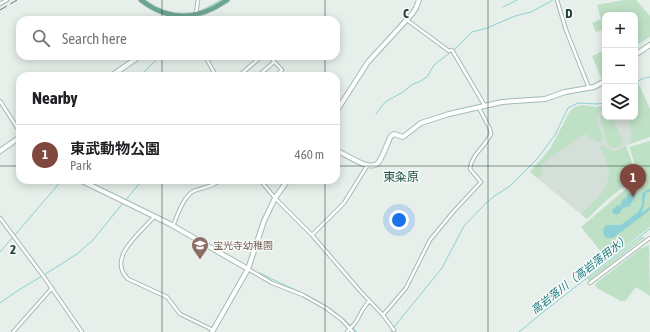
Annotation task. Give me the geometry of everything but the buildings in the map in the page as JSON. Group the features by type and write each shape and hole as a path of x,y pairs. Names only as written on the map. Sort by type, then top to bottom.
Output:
{"main road":[{"path":"140,0 156,10 175,16"},
{"path":"198,16 228,0"}],"street":[{"path":"2,2 7,0"},
{"path":"196,16 198,0"},
{"path":"340,106 368,62 406,20 416,8 420,0"},
{"path":"557,0 566,30 589,88"},
{"path":"406,20 449,51 452,50 485,106"},
{"path":"638,53 650,45"},
{"path":"117,72 134,60"},
{"path":"207,60 214,72"},
{"path":"244,72 258,60"},
{"path":"263,72 274,62 282,70 280,72"},
{"path":"340,152 367,166 377,164 391,136 394,134 403,137 427,120 502,102 545,99 565,92 594,87 602,83"},
{"path":"0,101 16,126"},
{"path":"383,315 406,288 412,278 416,264 430,240 481,182 470,167 475,156 491,134 479,108"},
{"path":"0,151 16,140"},
{"path":"312,235 344,203 367,166"},
{"path":"88,184 155,216 167,225 173,226 272,283 303,295 342,320 353,332"},
{"path":"173,226 180,209 189,194 193,191 216,184"},
{"path":"263,184 275,198 312,235 383,315 394,330"},
{"path":"155,216 126,248 120,265 124,275 128,279 167,298 180,314 212,331 248,268 264,221 275,198 285,184"},
{"path":"0,218 52,288 82,332"},
{"path":"590,283 650,238"},
{"path":"13,332 52,288"},
{"path":"347,332 358,320 360,313 369,301"}],"shaded area":[{"path":"638,83 650,109 650,137 626,146 638,179 625,185 604,202 587,219 530,172 550,149 568,114 573,108 578,106 602,106 602,120 638,120"}],"green space":[{"path":"624,0 636,0 650,16 650,37 638,44 638,12 602,12 602,30 596,32 592,23 601,19 597,5"},
{"path":"602,51 602,80 592,56"},
{"path":"638,83 650,109 650,137 630,144 632,133 628,120 638,120"},
{"path":"578,106 602,106 602,110 599,111 596,116 603,139 600,142 597,142 585,134 582,135 542,164 542,175 537,178 530,172 550,149 570,111"},
{"path":"602,114 602,120 613,120 622,138 622,144 616,148 612,148 607,144 600,117"},
{"path":"650,141 650,227 608,260 581,227 627,188 641,181 629,147"},
{"path":"602,145 614,151 626,146 638,179 617,191 587,219 581,214 603,192 609,176 606,158 600,147"},
{"path":"643,236 644,238 589,281 587,279"},
{"path":"649,245 650,296 636,287 625,301 621,301 597,288 595,284 640,249"}],"water":[{"path":"650,189 650,192 647,192 646,194 641,213 650,207 650,210 613,238 607,238 604,236 603,230 606,225 621,225 638,212 642,205 642,194 646,190"},
{"path":"634,191 636,195 630,206 623,208 618,215 613,214 612,210 618,205 620,206 623,199"}],"waterway":[{"path":"202,10 221,0"},
{"path":"503,7 517,0"},
{"path":"454,50 472,32 487,28 515,16 531,12 553,0"},
{"path":"376,114 385,102 427,77 434,65 451,52"},
{"path":"145,72 156,60"},
{"path":"638,81 650,77"},
{"path":"394,327 442,268 464,226 485,204 510,186 537,159 555,135 568,108 578,103 602,103"},
{"path":"15,235 59,184"},
{"path":"125,201 139,184"},
{"path":"44,275 77,254 93,240 123,203"},
{"name":"高岩落川（高岩落用水）","path":"519,332 650,229"},
{"path":"0,252 13,237"},
{"path":"260,273 318,301 350,325"},
{"path":"0,303 42,276"},
{"path":"353,328 357,332"}],"railway":[{"path":"0,10 17,0"}],"place":[{"name":"東武動物公園","path":"633,197"},
{"name":"宝光寺幼稚園","path":"200,260"}],"district":[{"name":"東粂原","path":"401,177"}]}
